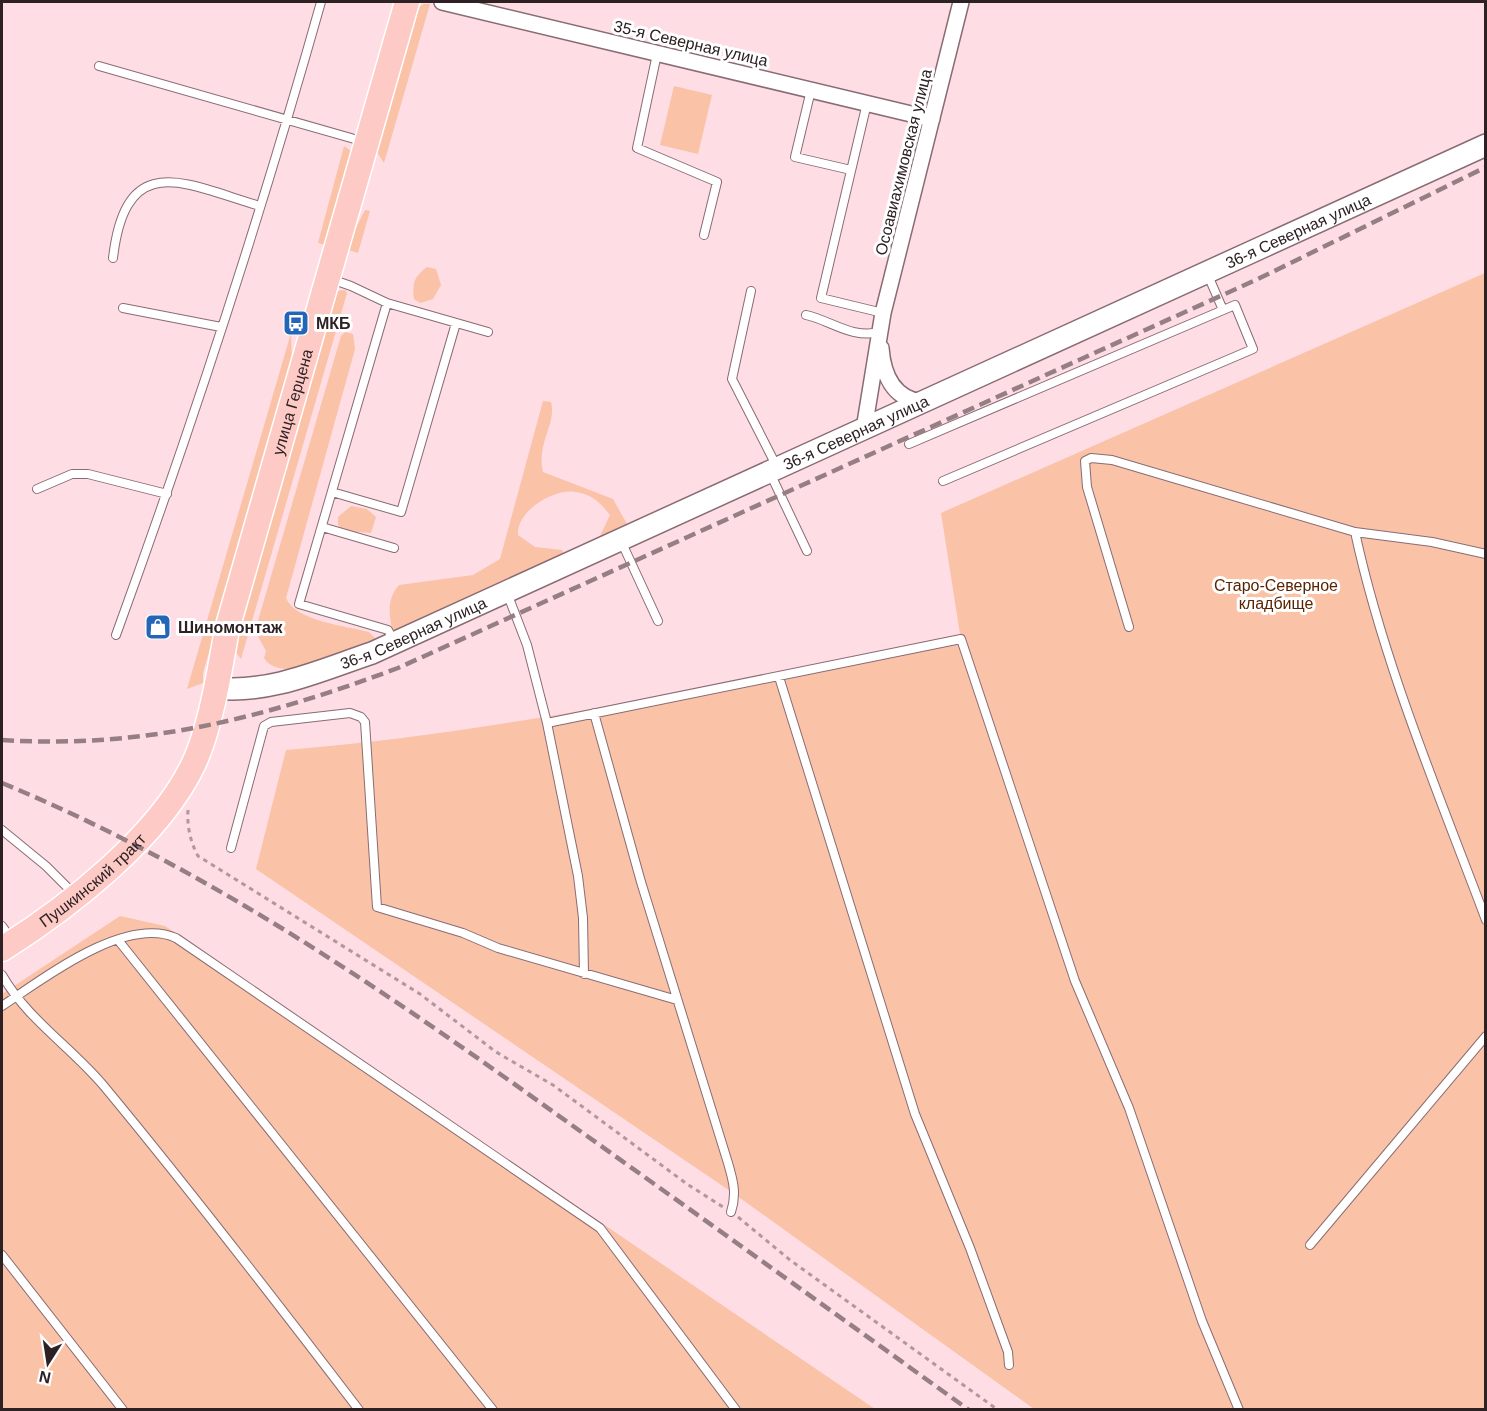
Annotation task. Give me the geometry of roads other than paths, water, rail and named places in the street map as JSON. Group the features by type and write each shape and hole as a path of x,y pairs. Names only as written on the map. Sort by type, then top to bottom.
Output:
{"main road":[{"name":"улица Герцена","path":"176,794 195,760 216,688 227,629 407,2"},
{"name":"36-я Северная улица","path":"216,688 234,690 287,682 394,643 1485,145"},
{"name":"Пушкинский тракт","path":"5,939 77,897 104,875 176,794"}],"street":[{"name":"35-я Северная улица","path":"442,2 932,118"},
{"name":"Осоавиахимовская улица","path":"864,429 884,313 961,2"},
{"name":"Осоавиахимовская улица","path":"880,332 881,355 886,375 895,390 908,400 921,402"}],"lane":[{"path":"116,634 167,494 288,120 321,2"},
{"path":"657,54 637,148 717,182 704,235"},
{"path":"99,66 367,142"},
{"path":"811,90 795,157 851,170"},
{"path":"867,103 821,298 884,313"},
{"path":"113,258 116,233 129,202 139,191 153,183 176,181 260,206"},
{"path":"1206,271 1223,310"},
{"path":"326,278 351,286 387,303 488,332"},
{"path":"751,291 732,379 774,470 807,551"},
{"path":"387,303 299,604 388,630 394,643"},
{"path":"909,444 1234,305 1253,349 943,481"},
{"path":"123,308 221,327"},
{"path":"806,315 859,334 880,332"},
{"path":"332,492 400,512 456,323"},
{"path":"1129,627 1087,487 1083,467 1085,461 1091,458 1112,460 1355,532 1432,542 1485,554"},
{"path":"37,489 72,474 88,474 167,494"},
{"path":"322,527 394,548"},
{"path":"1355,532 1364,574 1416,732 1485,920"},
{"path":"620,540 658,621"},
{"path":"507,592 527,645 547,723 578,876 583,918 584,974"},
{"path":"547,723 779,677 954,638 961,639 965,644 1075,981 1129,1108 1202,1321 1239,1410"},
{"path":"779,677 915,1114 974,1258 1008,1352 1009,1365"},
{"path":"231,848 264,726 271,722 350,713 365,722 377,907 584,974 677,1000"},
{"path":"594,713 677,1000 734,1184 735,1201 731,1212"},
{"path":"2,830 46,866 77,897"},
{"path":"2,1006 93,950 118,940 163,932 176,938 600,1227 736,1410"},
{"path":"118,940 493,1410"},
{"path":"2,975 15,998 87,1066 169,1165 359,1410"},
{"path":"1310,1245 1485,1036"},
{"path":"2,1255 123,1410"}],"railway":[{"path":"2,740 55,742 105,740 203,726 300,702 398,668 1258,279 1486,167"},
{"path":"2,783 153,854 297,938 367,983 505,1077 969,1410"}],"place":[{"name":"МКБ","path":"296,323"},
{"name":"Шиномонтаж","path":"158,627"}],"park label":[{"name":"Старо-Северное кладбище","path":"1276,594"}]}
